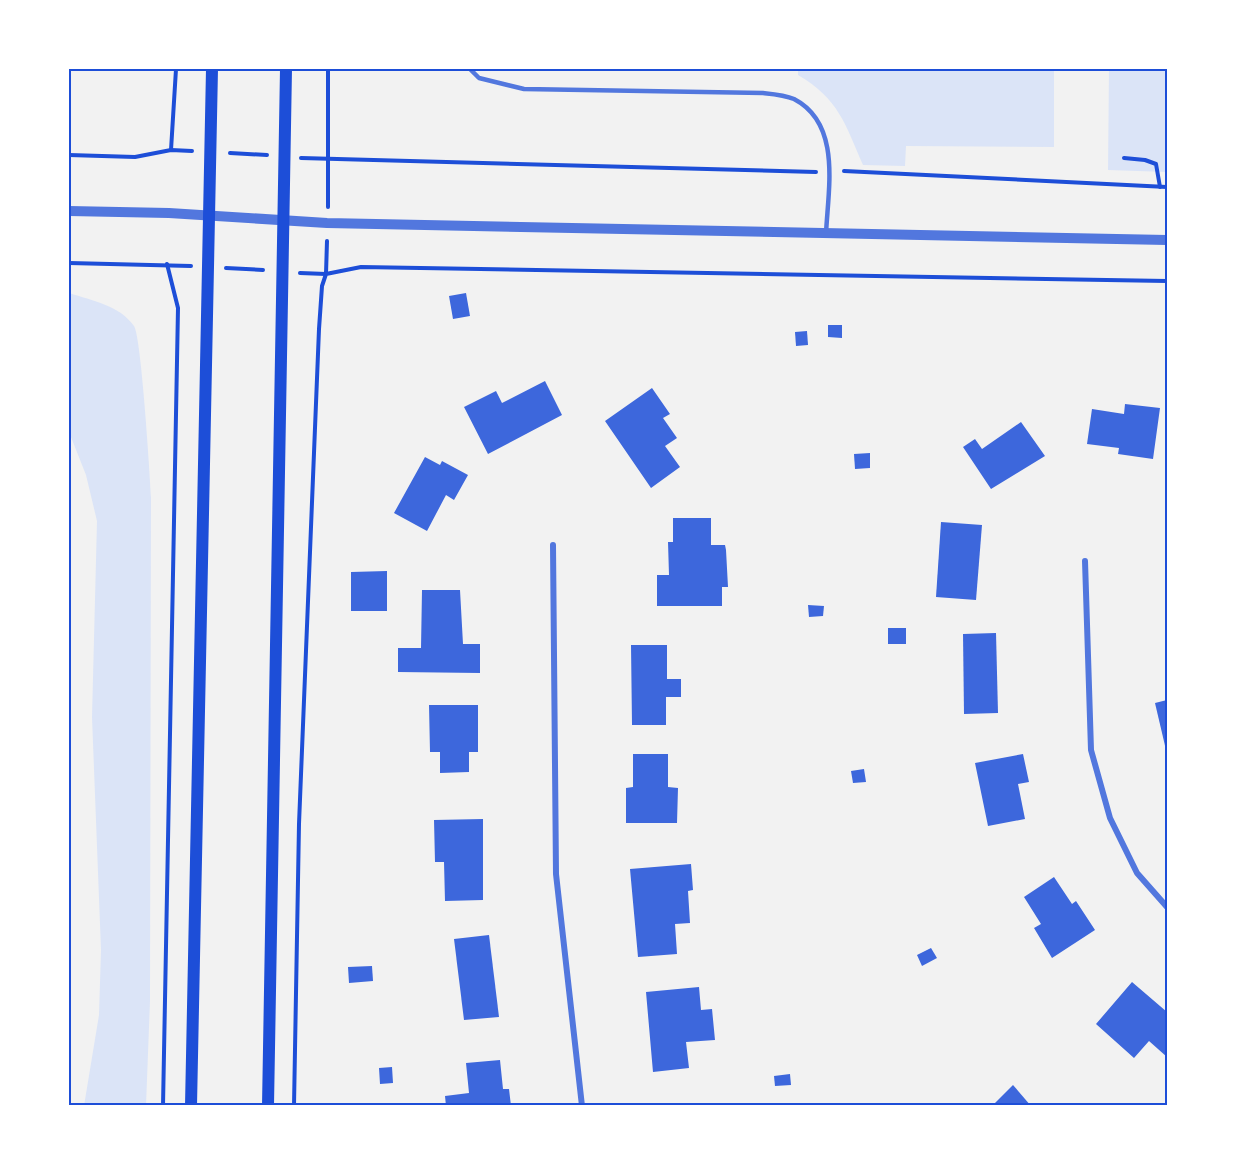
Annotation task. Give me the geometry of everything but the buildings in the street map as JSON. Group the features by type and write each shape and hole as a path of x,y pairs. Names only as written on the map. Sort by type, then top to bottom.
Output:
{"main road":[{"path":"191,1106 212,69"},
{"path":"268,1106 286,69"}],"street":[{"path":"69,211 209,215 284,220 1167,240"},
{"path":"553,545 556,874 582,1106"},
{"path":"1085,561 1091,750 1110,818 1137,873 1167,907"}],"lane":[{"path":"470,69 479,78 524,88 763,93 792,98 813,111 826,134 829,172 826,234"}],"path":[{"path":"171,150 176,69"},
{"path":"328,69 326,138 330,160"},
{"path":"69,155 135,157 171,150 330,160 855,171 1167,188"},
{"path":"1124,158 1145,160 1156,164 1161,187"},
{"path":"69,263 167,264 326,274 361,267 1167,281"},
{"path":"163,1106 178,308 167,264"},
{"path":"294,1106 299,824 322,286 326,274"}],"shaded area":[{"path":"798,69 1054,69 1054,147 906,146 905,166 863,165 832,103 823,93 798,75"},
{"path":"1109,69 1167,69 1167,172 1108,170"},
{"path":"69,293 113,308 128,319 137,335 142,378 151,497 150,1001 146,1106 84,1106 99,1015 101,950 92,717 97,521 86,475 69,432"}]}
